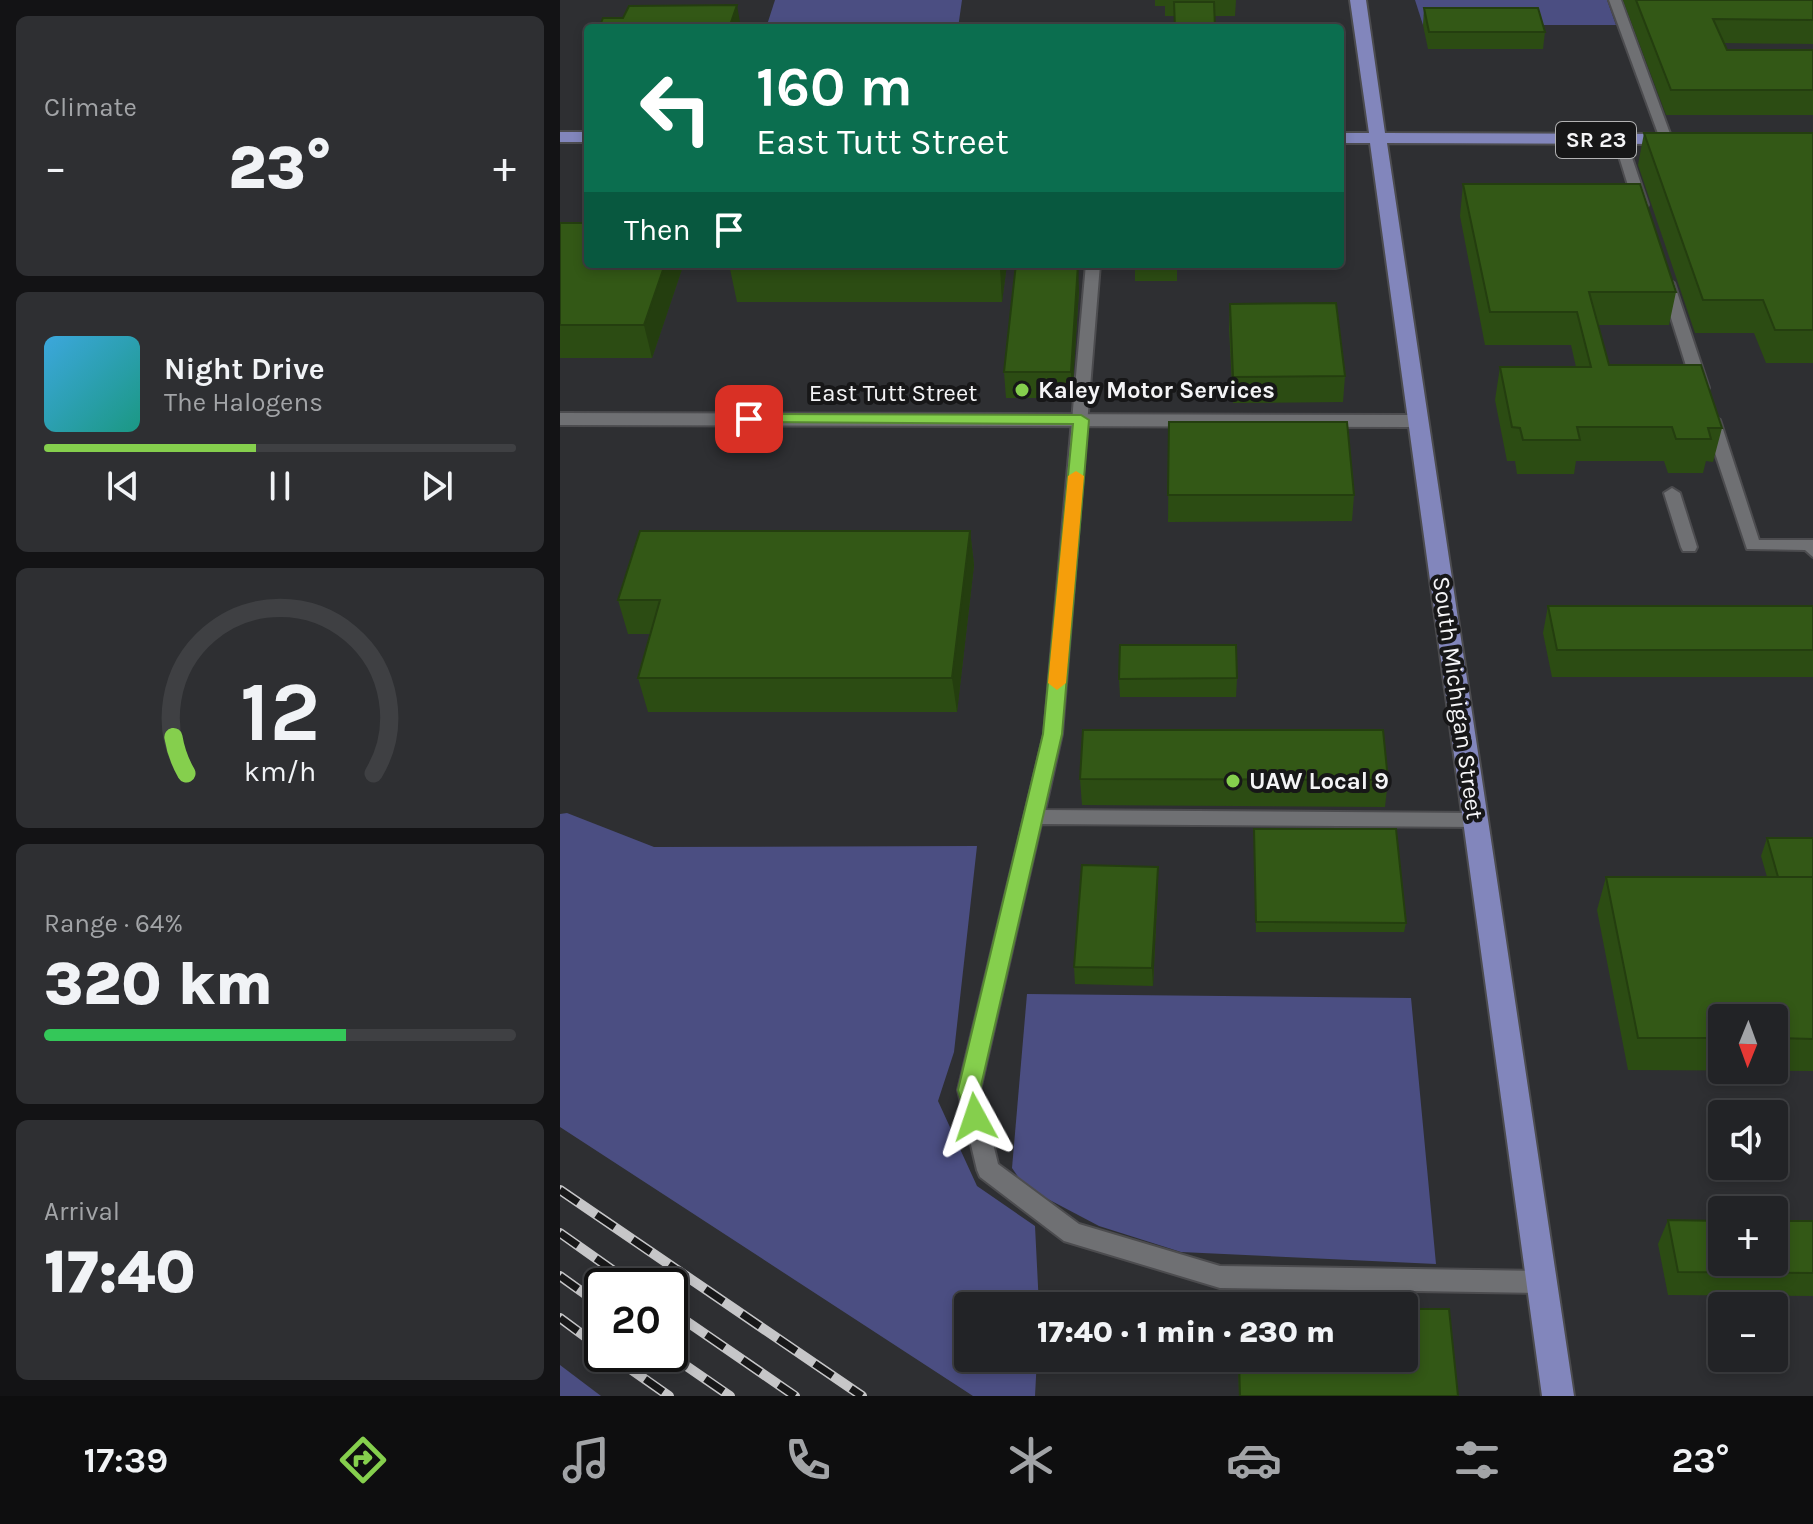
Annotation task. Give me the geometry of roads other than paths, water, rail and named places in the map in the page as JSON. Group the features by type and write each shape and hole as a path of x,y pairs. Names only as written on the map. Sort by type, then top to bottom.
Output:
{"main road":[{"name":"South Michigan Street","path":"1358,0 1558,1396"},
{"path":"560,137 584,137"},
{"name":"SR 23","path":"1344,138 1695,139"}],"street":[{"name":"East Tutt Street","path":"560,419 1418,421"}],"lane":[{"path":"1615,0 1666,139"},
{"path":"1620,140 1644,215"},
{"path":"1093,268 1053,734 969,1090 988,1170 1072,1233 1220,1277 1542,1282"},
{"path":"1664,274 1753,545 1811,545 1813,551"},
{"path":"1672,493 1689,547"},
{"path":"1033,817 1476,820"}],"railway":[{"path":"560,1190 862,1396"},
{"path":"560,1233 610,1268"},
{"path":"560,1276 584,1293"},
{"path":"560,1318 584,1336"},
{"path":"688,1322 795,1396"},
{"path":"688,1367 730,1396"},
{"path":"635,1372 669,1396"}],"place":[{"name":"Kaley Motor Services","path":"1022,390"},
{"name":"UAW Local 9","path":"1233,781"}]}
